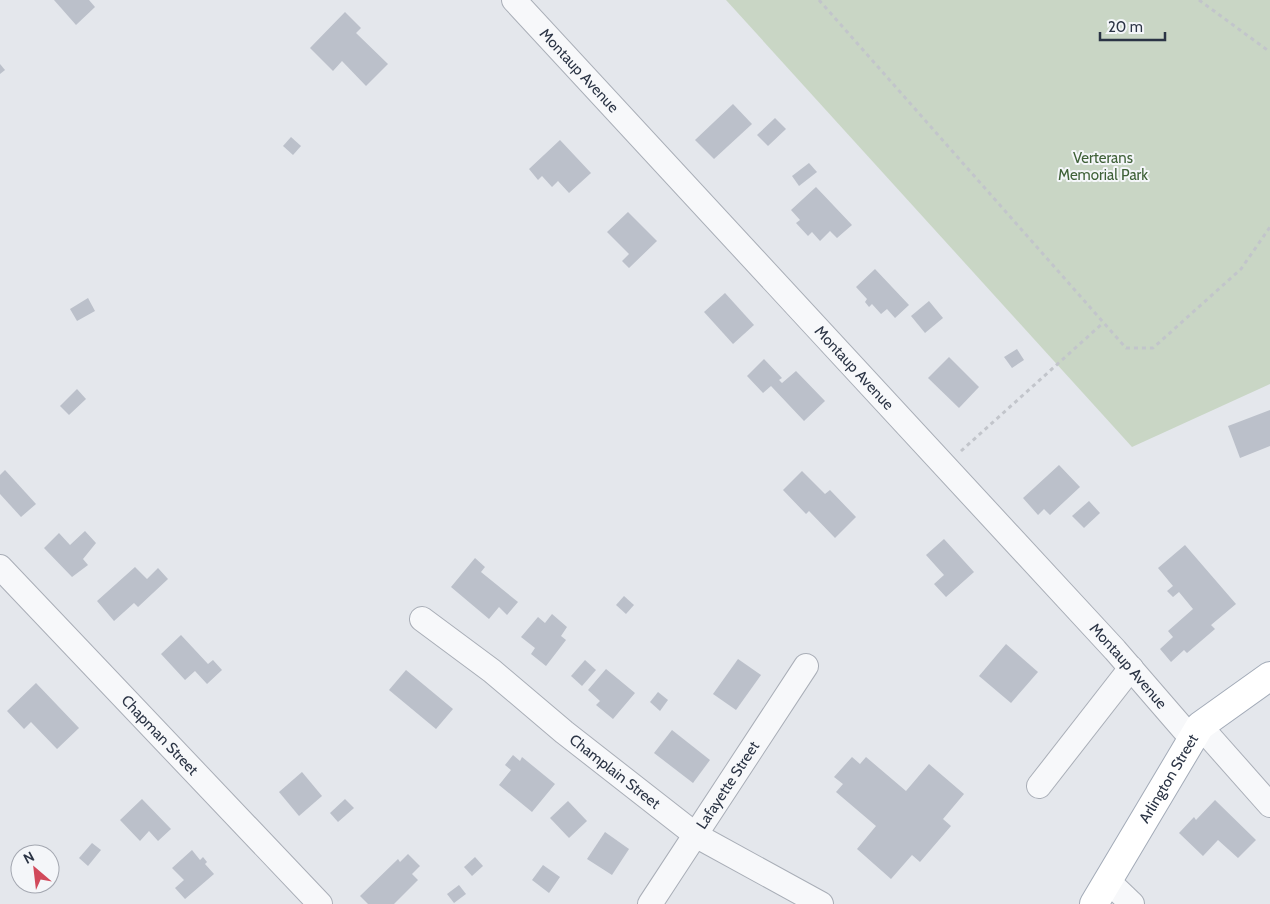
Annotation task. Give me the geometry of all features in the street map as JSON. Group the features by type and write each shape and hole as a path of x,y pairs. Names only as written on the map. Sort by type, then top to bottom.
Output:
{"main road":[{"name":"Arlington Street","path":"1094,904 1196,733 1270,676"}],"street":[{"name":"Montaup Avenue","path":"514,0 1131,668 1270,805"},
{"name":"Chapman Street","path":"0,567 320,904"},
{"name":"Champlain Street","path":"422,619 492,671 564,732 697,836 821,904"},
{"name":"Lafayette Street","path":"650,904 697,836 806,666"},
{"path":"1040,786 1131,668"},
{"path":"1107,880 1132,904"}],"path":[{"path":"820,0 1126,348 1153,348 1240,269 1270,228"},
{"path":"1199,0 1270,52"},
{"path":"944,466 1103,323"}],"green space":[{"name":"Verterans Memorial Park","path":"726,0 1270,0 1270,384 1132,447"}],"building":[{"path":"54,0 89,0 95,7 76,25"},
{"path":"345,12 361,28 356,33 388,64 366,86 342,61 333,71 310,48"},
{"path":"0,64 5,70 0,74"},
{"path":"733,104 752,124 714,159 695,140"},
{"path":"775,118 786,129 768,146 757,135"},
{"path":"291,137 301,146 293,155 283,146"},
{"path":"560,140 591,173 569,193 558,181 552,187 542,176 538,180 529,169"},
{"path":"809,163 817,172 799,186 792,176"},
{"path":"816,187 852,225 837,238 830,231 820,241 812,232 808,236 796,223 800,220 791,210"},
{"path":"628,212 657,241 629,268 622,261 629,254 607,232"},
{"path":"875,269 909,305 895,318 887,309 881,314 872,304 869,307 865,302 867,299 856,287"},
{"path":"725,293 754,325 733,344 704,312"},
{"path":"88,298 95,311 77,321 70,309"},
{"path":"929,301 943,318 925,333 911,316"},
{"path":"1017,349 1024,360 1012,368 1004,357"},
{"path":"949,357 979,387 959,408 928,378"},
{"path":"764,359 782,378 779,380 782,383 796,371 825,401 804,421 771,386 763,393 747,376"},
{"path":"77,389 86,399 69,415 60,406"},
{"path":"1270,410 1270,446 1240,458 1228,426"},
{"path":"1059,465 1080,487 1050,515 1044,509 1038,515 1023,498"},
{"path":"5,470 36,504 21,517 0,494 0,475"},
{"path":"802,471 825,494 830,490 856,517 835,538 809,511 806,514 783,490"},
{"path":"1089,501 1100,513 1084,528 1072,516"},
{"path":"85,531 96,543 83,559 88,565 72,577 44,548 59,533 70,545"},
{"path":"944,539 974,572 946,597 934,584 944,575 926,555"},
{"path":"1185,545 1236,604 1211,625 1215,629 1187,653 1184,650 1171,662 1160,649 1173,637 1168,631 1193,609 1179,592 1173,597 1167,591 1173,586 1158,568"},
{"path":"475,558 485,567 481,572 518,602 507,615 499,607 489,619 451,587"},
{"path":"135,567 147,579 158,568 168,579 138,607 134,603 114,621 97,601"},
{"path":"624,596 634,605 626,614 616,605"},
{"path":"552,614 567,627 561,636 566,640 546,666 531,654 535,648 521,637 538,617 545,623"},
{"path":"181,635 208,664 213,660 222,670 207,684 195,671 185,680 161,654"},
{"path":"1006,644 1038,672 1011,703 979,676"},
{"path":"738,659 761,675 736,710 713,694"},
{"path":"585,660 596,670 582,686 571,676"},
{"path":"606,669 635,693 613,719 596,705 600,701 588,690"},
{"path":"406,670 453,709 436,729 389,690"},
{"path":"36,683 79,728 57,749 31,722 24,729 7,711"},
{"path":"658,692 668,700 660,711 650,702"},
{"path":"672,730 710,760 693,783 654,753"},
{"path":"513,755 520,761 522,757 555,784 532,812 499,785 511,770 505,765"},
{"path":"852,757 860,764 866,757 906,791 929,764 964,794 943,819 951,826 920,862 912,855 891,879 857,849 876,826 836,792 843,784 834,777"},
{"path":"302,772 322,796 299,816 279,792"},
{"path":"142,799 171,829 158,841 149,831 140,841 120,820"},
{"path":"345,799 354,808 338,822 330,813"},
{"path":"1215,800 1256,840 1238,858 1218,840 1203,856 1179,833 1194,817 1196,820"},
{"path":"568,801 587,821 569,838 550,818"},
{"path":"605,832 629,849 612,875 587,859"},
{"path":"92,843 101,850 88,866 79,858"},
{"path":"192,850 200,860 203,857 207,862 205,864 214,874 185,899 175,888 184,880 172,868"},
{"path":"408,854 420,866 412,874 418,880 394,904 368,904 360,896 398,859 400,862"},
{"path":"475,857 483,866 472,876 464,867"},
{"path":"543,865 560,877 549,893 532,880"},
{"path":"459,885 466,894 454,903 447,894"}]}
